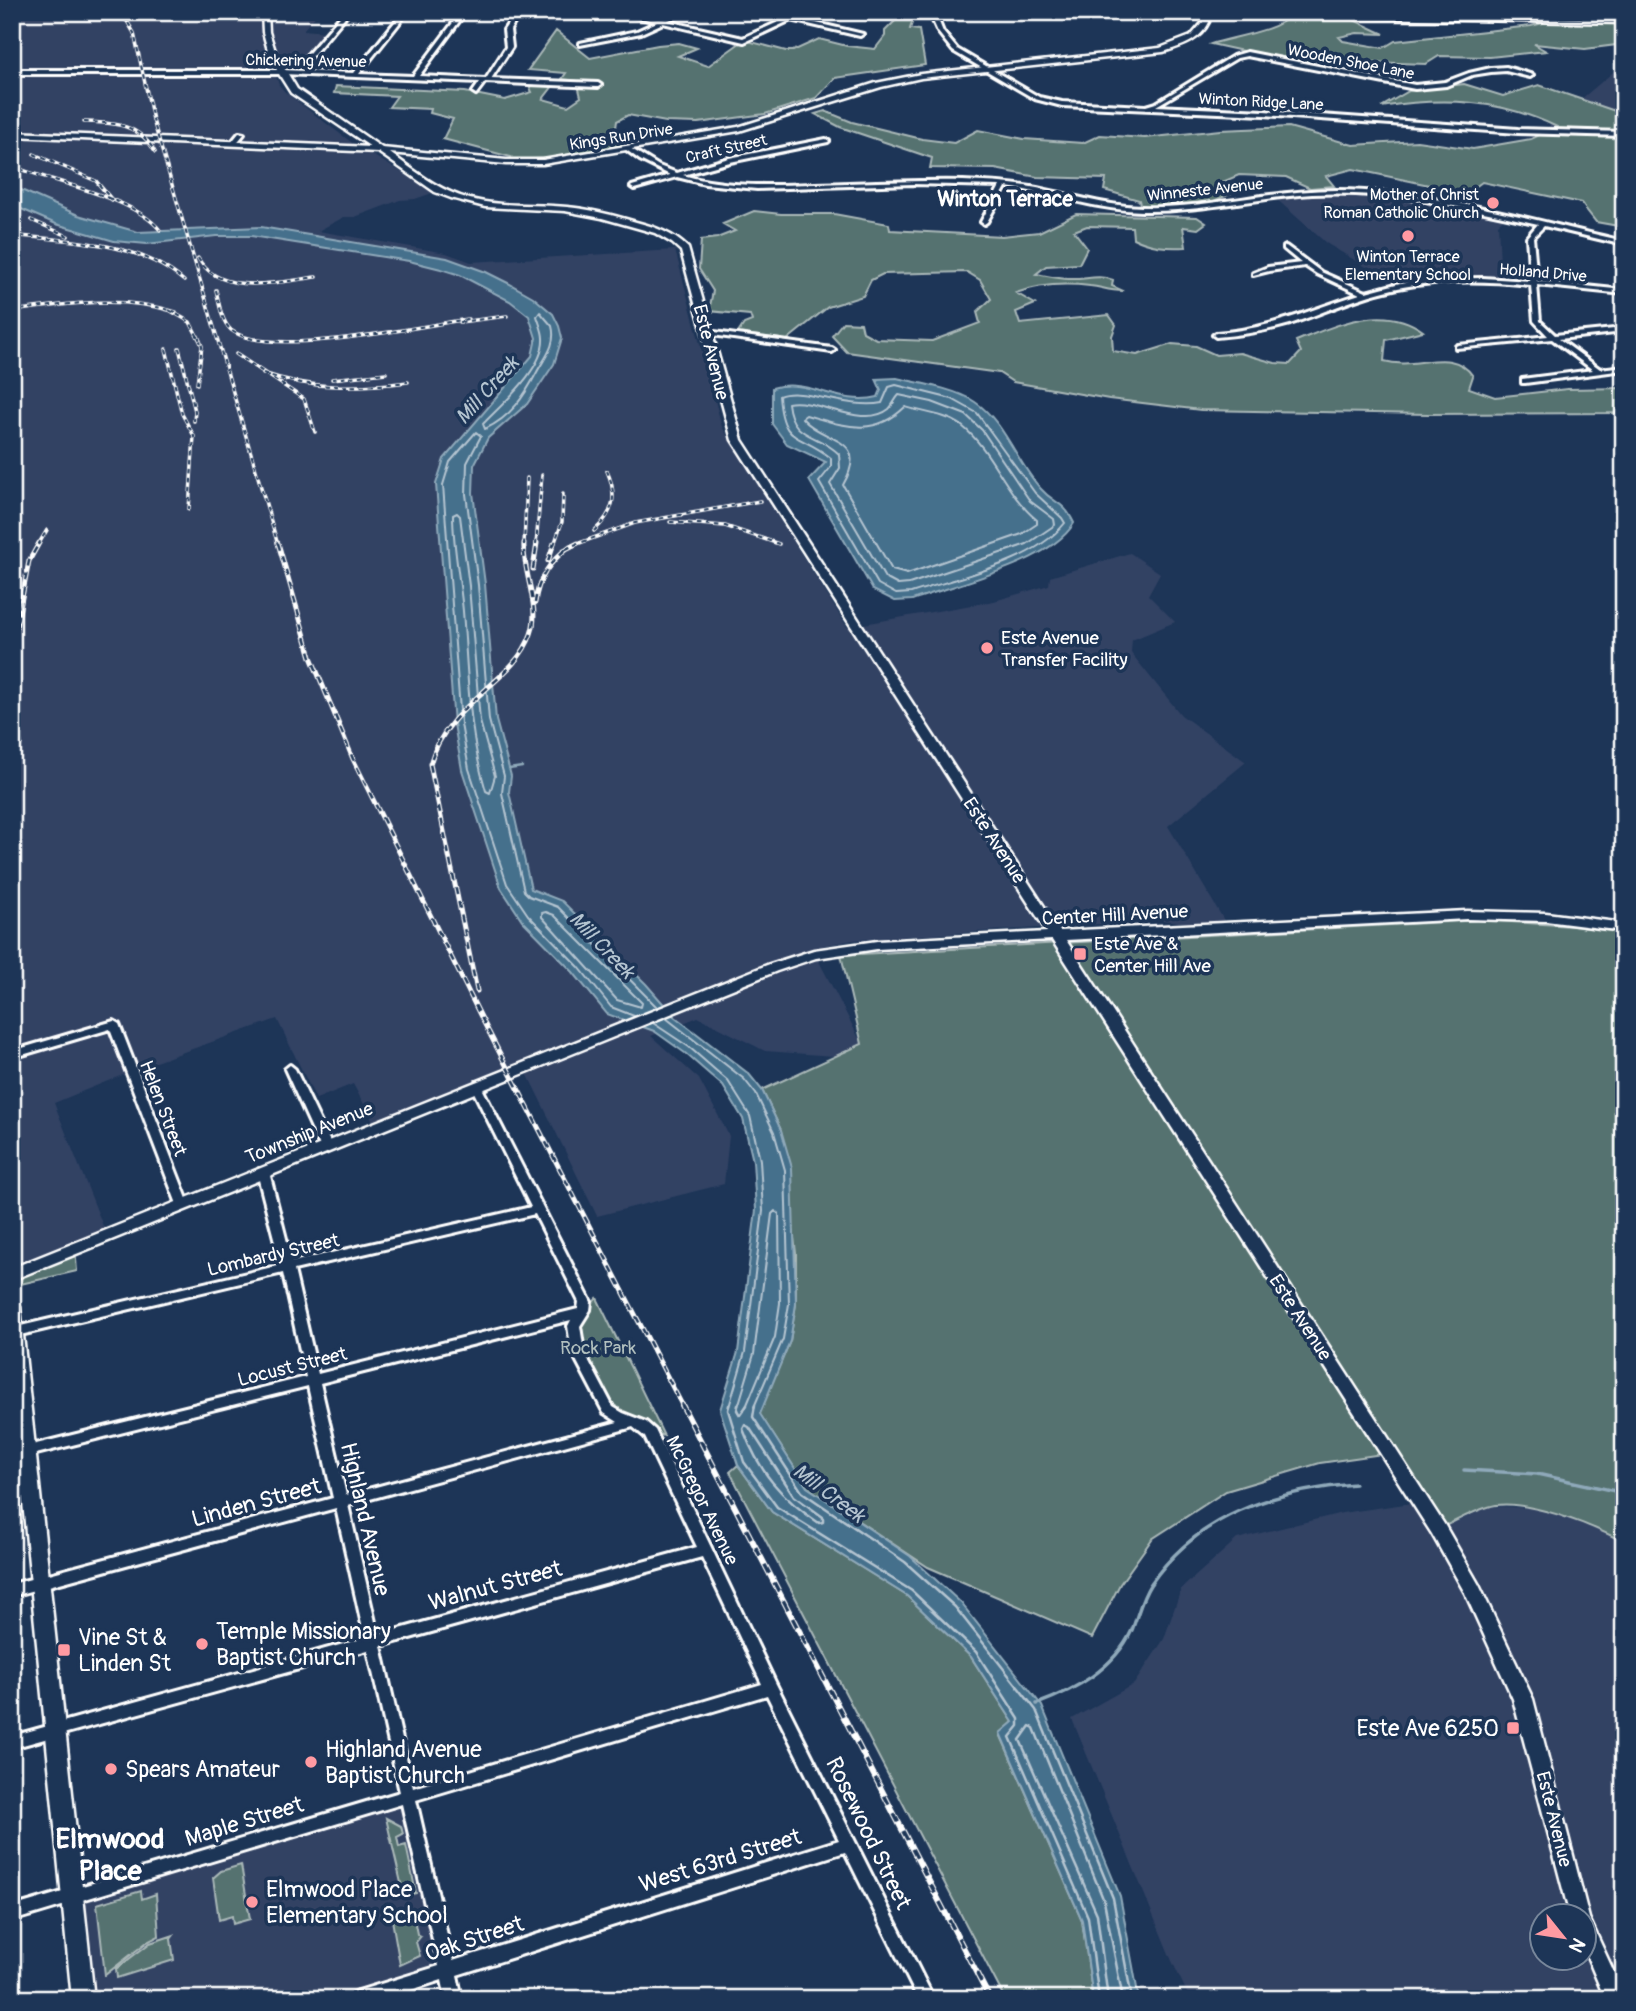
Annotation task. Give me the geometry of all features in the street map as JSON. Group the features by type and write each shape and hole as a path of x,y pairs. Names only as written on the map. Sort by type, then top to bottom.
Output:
{"street":[{"name":"Este Avenue","path":"265,12 265,22 289,85 306,102 438,190 461,200 505,208 587,212 636,225 671,238 682,246 688,256 737,440 1438,1529 1473,1590 1523,1699 1576,1902"},
{"path":"297,65 304,61 347,12"},
{"path":"355,75 406,12"},
{"path":"415,77 464,12"},
{"path":"476,92 509,47 507,30 519,12"},
{"path":"619,12 744,40 804,12"},
{"path":"582,44 634,33 684,12"},
{"path":"762,12 860,34"},
{"name":"Winton Ridge Lane","path":"932,12 933,19 951,47 1049,102 1125,108 1264,113 1518,131 1624,134"},
{"path":"1180,12 1624,21"},
{"name":"Kings Run Drive","path":"12,134 378,150 533,162 628,149 752,125 904,79 1160,50 1184,43 1199,33 1206,22 1204,13"},
{"name":"Wooden Shoe Lane","path":"1125,108 1158,104 1235,57 1247,54 1407,86 1446,84 1476,72 1491,70 1506,69 1530,75"},
{"name":"Chickering Avenue","path":"12,72 282,72 598,85"},
{"path":"233,144 241,134"},
{"name":"Craft Street","path":"634,187 729,160 826,141"},
{"name":"Winneste Avenue","path":"628,149 647,164 673,175 712,184 757,187 963,183 1004,185 1041,190 1109,206 1146,209 1290,194 1374,193 1420,199 1624,243"},
{"path":"404,167 437,155"},
{"path":"984,222 1004,185"},
{"path":"1541,225 1530,237 1537,321 1554,338 1597,370"},
{"path":"1286,248 1318,273 1366,294"},
{"path":"1255,274 1268,269 1305,264"},
{"name":"Holland Drive","path":"1216,335 1272,328 1396,285 1434,280 1624,292"},
{"path":"1458,347 1624,330"},
{"path":"707,333 832,350"},
{"path":"1525,381 1624,368"},
{"name":"Center Hill Avenue","path":"621,1026 788,962 834,950 877,945 1467,915 1546,917 1624,927"},
{"name":"Helen Street","path":"12,1055 114,1024 183,1204"},
{"name":"Township Avenue","path":"12,1274 621,1026"},
{"path":"290,1069 326,1146"},
{"name":"McGregor Avenue","path":"476,1086 585,1302 573,1332 578,1352 608,1410 646,1428 650,1434 771,1688"},
{"name":"Highland Avenue","path":"263,1172 288,1269 454,1999"},
{"name":"Lombardy Street","path":"16,1331 539,1209"},
{"path":"12,1307 16,1331 20,1453 40,1582 83,1999"},
{"name":"Locust Street","path":"20,1453 581,1314"},
{"name":"Linden Street","path":"12,1590 633,1422"},
{"name":"Walnut Street","path":"12,1742 706,1550"},
{"name":"Maple Street","path":"12,1914 771,1688"},
{"name":"Rosewood Street","path":"771,1688 926,1999"},
{"name":"West 63rd Street","path":"603,1921 849,1844"},
{"name":"Oak Street","path":"358,1999 603,1921"},
{"path":"1598,1958 1616,1999"}],"shaded area":[{"path":"12,12 319,12 303,30 326,32 302,60 272,64 279,85 355,145 435,192 415,199 400,200 355,217 344,217 318,231 446,253 471,262 675,250 722,427 847,627 994,601 1049,585 1050,577 1130,553 1160,573 1148,595 1175,622 1132,640 1131,653 1181,715 1246,762 1168,826 1225,922 1162,920 854,940 812,948 862,1044 834,1056 765,1051 698,1017 651,1036 699,1079 729,1136 724,1184 597,1216 521,1061 373,1121 353,1084 316,1099 277,1019 147,1065 54,1103 105,1231 12,1266"},
{"path":"1180,12 1587,12 1563,18"},
{"path":"1624,63 1624,134 1542,132"},
{"name":"Winton Terrace Elementary School","path":"1355,192 1436,202 1506,217 1498,224 1501,282 1477,280 1396,285 1326,243 1273,196"},
{"path":"1419,1502 1456,1522 1490,1506 1536,1508 1597,1528 1624,1542 1624,1999 1190,1999 1072,1719 1134,1684 1164,1639 1181,1589 1237,1539 1342,1513"},
{"name":"Elmwood Place Elementary School","path":"408,1795 447,1970 358,1999 83,1999 73,1896"}],"green space":[{"path":"884,12 930,12 929,19 913,20 910,29 919,30 925,65 835,78 816,98 765,114 698,123 666,122 628,115 617,121 615,134 632,146 561,158 508,160 511,157 443,139 453,119 430,113 431,109 389,107 397,96 334,93 336,86 465,92 505,100 532,92 528,83 553,86 543,99 568,106 581,97 577,81 562,79 566,73 528,70 556,31 590,58 679,43 697,48 678,56 708,66 744,40 786,51 793,51 819,39 875,49 885,36 885,31 895,21 876,15"},
{"path":"1588,12 1624,12 1624,44 1585,49 1534,44 1546,51 1490,57 1439,56 1426,64 1279,59 1211,44 1265,30 1289,16 1310,20 1352,19 1384,34 1357,33 1339,37 1343,41 1383,48 1395,41 1531,26"},
{"path":"1464,84 1503,96 1539,85 1624,114 1624,227 1596,222 1581,203 1482,182 1467,193 1353,169 1326,176 1334,186 1310,188 1286,177 1239,175 1220,183 1230,194 1209,203 1141,209 1139,200 1104,190 1106,179 1037,177 995,169 930,168 932,158 840,127 815,114 825,111 852,122 922,139 954,143 978,130 1024,139 1083,143 1100,135 1145,138 1220,130 1289,127 1353,145 1417,141 1473,149 1531,139 1557,127 1514,111 1470,103 1426,102 1381,107 1409,91"},
{"path":"754,211 834,214 889,224 890,230 1002,236 1039,232 1076,214 1197,217 1206,223 1198,229 1183,227 1186,247 1159,246 1140,241 1133,238 1132,227 1087,226 1074,231 1087,248 1079,264 1046,266 1036,274 1065,279 1107,278 1113,280 1112,286 1123,291 1071,285 1025,290 1016,293 1035,304 1016,312 1020,324 1109,315 1116,325 1112,336 1113,351 1137,355 1172,344 1196,346 1216,355 1240,353 1275,363 1290,364 1301,352 1296,341 1360,319 1392,318 1408,322 1423,331 1386,340 1384,361 1455,362 1473,376 1469,388 1495,397 1567,389 1624,388 1624,413 1428,414 1201,410 1109,399 1013,382 999,373 847,352 832,336 843,322 861,323 863,332 876,339 932,341 980,323 977,312 991,299 980,280 967,272 883,274 871,280 863,296 828,307 787,340 738,333 744,324 752,321 750,315 709,311 713,291 699,269 701,240 717,238 735,231 723,224"},
{"path":"1482,920 1573,926 1624,933 1624,1542 1557,1514 1519,1506 1488,1507 1438,1529 1389,1453 1320,1463 1226,1491 1152,1539 1120,1584 1092,1638 928,1567 807,1487 759,1413 790,1341 796,1304 796,1253 781,1130 762,1090 862,1044 841,955"},
{"path":"75,1247 77,1271 12,1286 12,1274"},
{"name":"Rock Park","path":"597,1298 664,1436 613,1415 578,1352 576,1321"},
{"path":"738,1465 772,1512 907,1596 971,1657 1013,1722 1000,1734 1082,1920 1093,1999 1005,1999 730,1472"},
{"path":"386,1818 401,1826 403,1834 397,1837 399,1847 406,1845 416,1893 404,1896"},
{"path":"241,1865 250,1919 233,1924 232,1916 219,1920 213,1878 221,1871"},
{"path":"141,1891 142,1899 156,1894 159,1936 147,1942 105,1975 97,1904"},
{"path":"410,1908 417,1917 414,1919 417,1934 421,1936 416,1942 420,1956 400,1965 391,1914"},
{"path":"174,1935 171,1939 174,1960 117,1978 116,1969 150,1943"}],"water":[{"name":"Mill Creek","path":"12,186 78,215 138,232 261,227 447,258 508,283 533,297 553,314 562,338 554,364 527,404 488,438 474,465 473,493 485,584 496,720 511,776 509,792 531,889 562,901 646,984 674,1016 749,1074 762,1090 781,1130 792,1168 796,1304 790,1341 760,1414 807,1487 910,1556 961,1603 1042,1706 1120,1896 1139,1999 1093,1999 1082,1920 1000,1733 1013,1722 971,1657 907,1596 772,1512 738,1465 720,1410 738,1352 756,1210 753,1161 743,1119 723,1086 685,1053 654,1031 607,1014 573,972 522,920 501,888 462,770 454,724 436,484 444,459 532,356 536,338 529,316 510,301 460,275 409,261 251,236 216,236 147,244 114,241 56,224 12,205"},
{"path":"897,378 958,393 985,410 1003,431 1033,479 1070,516 1074,523 1062,537 1024,561 912,600 895,601 873,590 809,480 826,462 787,444 772,424 772,388 799,386 864,399 878,397 881,390 876,379"}],"waterway":[{"path":"509,769 522,767"},
{"path":"1464,1470 1537,1474 1624,1493"},
{"path":"1037,1704 1079,1685 1115,1656 1132,1630 1150,1585 1169,1561 1191,1540 1240,1510 1267,1500 1325,1487 1355,1484"}],"railway":[{"path":"114,12 127,21 134,33 153,120 278,545"},
{"path":"84,122 115,124 133,130 149,142 155,152"},
{"path":"34,154 96,181 111,199"},
{"path":"12,166 111,199"},
{"path":"111,199 148,218 160,230"},
{"path":"31,220 68,236"},
{"path":"12,235 124,250 165,268 184,281"},
{"path":"198,258 208,270 235,282 268,283 316,277"},
{"path":"216,290 228,326 250,338 277,341 345,338 468,319"},
{"path":"12,311 94,302 135,304 170,310"},
{"path":"170,310 176,312"},
{"path":"170,310 190,322 200,341"},
{"path":"460,322 507,316"},
{"path":"198,336 200,341"},
{"path":"197,384 202,346 200,341"},
{"path":"179,348 195,411 194,421"},
{"path":"166,349 182,414 194,436 189,509"},
{"path":"236,354 266,374"},
{"path":"332,379 386,373"},
{"path":"266,374 281,379 335,386 408,382"},
{"path":"266,374 304,399 315,432"},
{"path":"594,531 606,518 612,504 612,488 607,471"},
{"path":"536,545 542,475"},
{"path":"524,545 527,478"},
{"path":"554,545 562,522 563,494"},
{"path":"574,545 635,523 760,501"},
{"path":"670,522 725,526 779,544"},
{"path":"38,545 47,530"},
{"path":"12,649 29,561 39,543"},
{"path":"278,543 311,657 353,759 481,1017 683,1407"},
{"path":"533,569 537,543"},
{"path":"548,561 554,543"},
{"path":"574,545 578,543"},
{"path":"477,991 430,764 451,724 511,666 523,651 531,634 534,612 524,545"},
{"path":"568,548 574,545"},
{"path":"535,603 546,571 568,548"},
{"path":"564,550 568,548"},
{"path":"12,677 20,744"},
{"path":"682,1405 990,1999"}],"place":[{"name":"Mother of Christ Roman Catholic Church","path":"1493,203"},
{"name":"Winton Terrace Elementary School","path":"1408,236"},
{"name":"Este Avenue Transfer Facility","path":"987,648"},
{"name":"Este Ave & Center Hill Ave","path":"1080,954"},
{"name":"Temple Missionary Baptist Church","path":"202,1644"},
{"name":"Vine St & Linden St","path":"64,1650"},
{"name":"Este Ave 6250","path":"1513,1728"},
{"name":"Highland Avenue Baptist Church","path":"311,1762"},
{"name":"Spears Amateur","path":"111,1769"},
{"name":"Elmwood Place Elementary School","path":"252,1902"}],"district":[{"name":"Winton Terrace","path":"1005,199"},
{"name":"Elmwood Place","path":"110,1854"}]}
